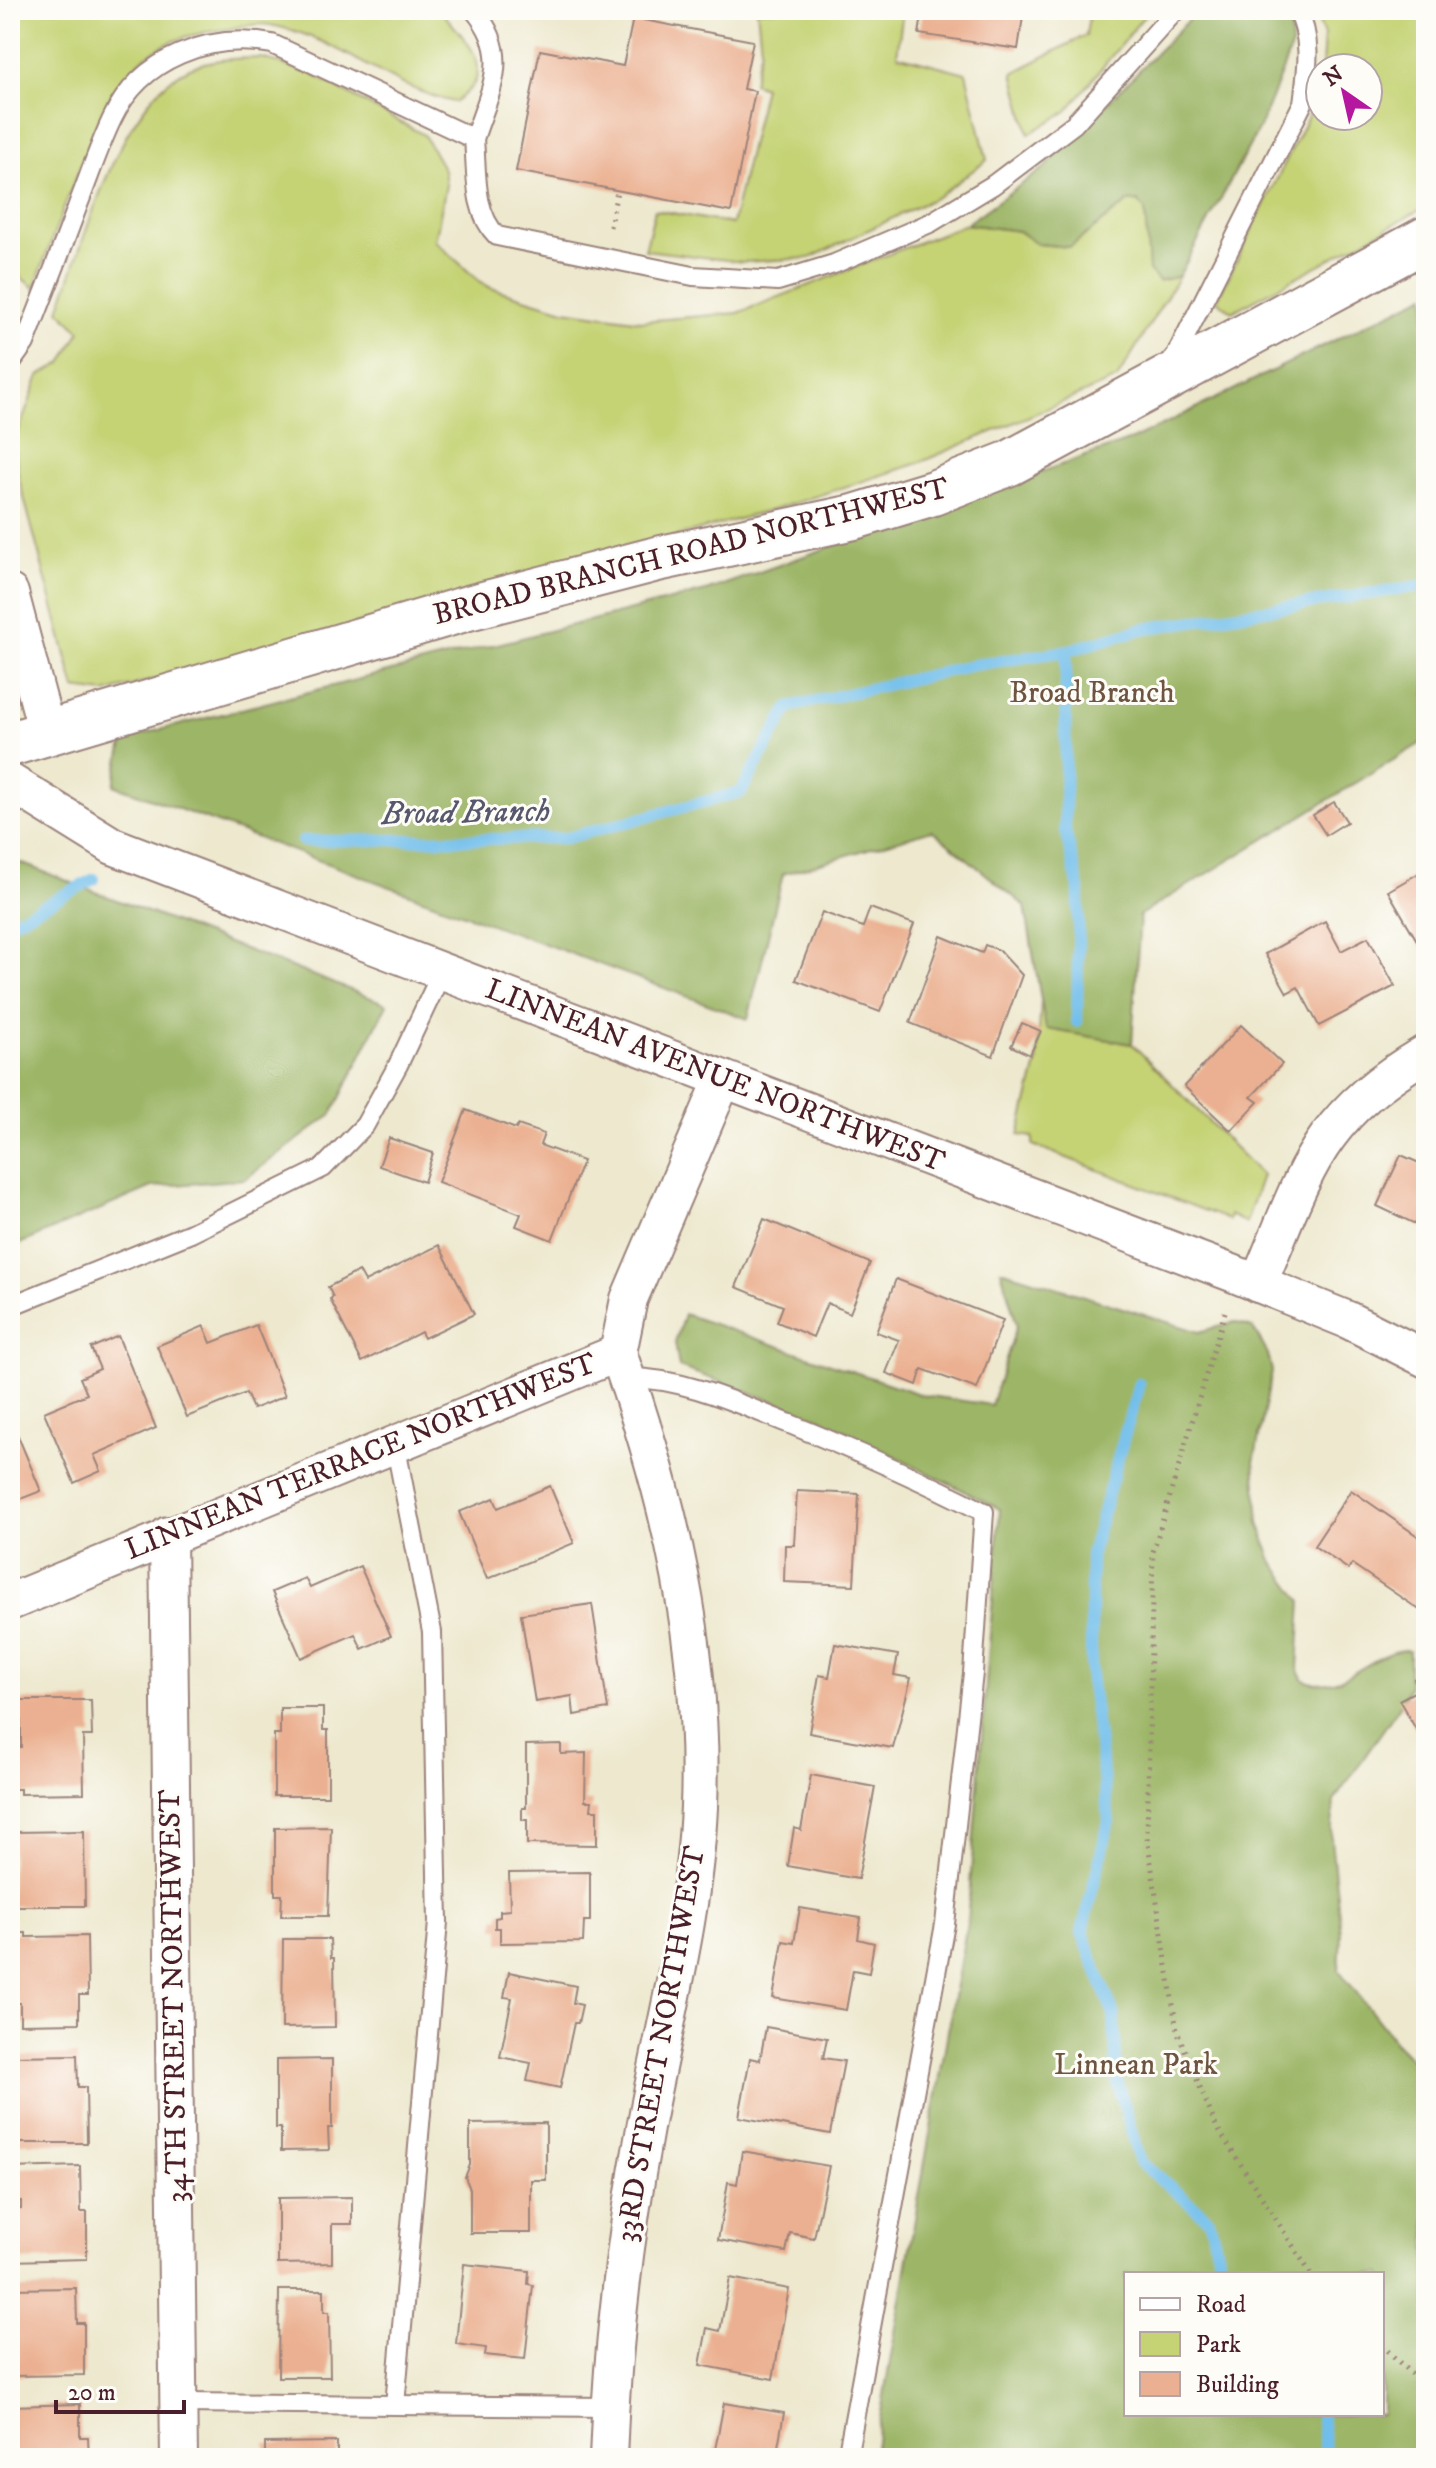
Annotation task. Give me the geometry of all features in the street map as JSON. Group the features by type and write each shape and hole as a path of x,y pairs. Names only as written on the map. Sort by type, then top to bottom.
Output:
{"street":[{"name":"BROAD BRANCH ROAD NORTHWEST","path":"29,738 468,608 657,559 854,517 933,493 1010,463 1426,239"},
{"path":"10,593 29,738"},
{"name":"LINNEAN AVENUE NORTHWEST","path":"10,782 113,846 1258,1284 1348,1320 1426,1359"},
{"path":"1258,1284 1299,1182 1335,1124 1365,1093 1426,1053"},
{"name":"LINNEAN TERRACE NORTHWEST","path":"10,1602 395,1443 622,1365 629,1299 723,1079"},
{"name":"33RD STREET NORTHWEST","path":"608,2458 610,2407 633,2196 689,1913 699,1773 695,1668 681,1564 622,1365"},
{"name":"34TH STREET NORTHWEST","path":"168,1535 179,2458"}],"lane":[{"path":"474,10 498,50 497,66 474,139 481,211 486,225 497,236 693,276 778,281 834,264 930,223 993,185 1074,124 1176,10"},
{"path":"1162,382 1303,103 1308,58 1304,23 1297,10"},
{"path":"10,364 25,343 113,116 141,81 168,58 210,42 244,39 272,44 474,139"},
{"path":"10,1306 191,1233 323,1168 365,1125 398,1065 442,972"},
{"path":"622,1365 653,1378 740,1404 899,1468 984,1512 973,1673 945,1924 847,2458"},
{"path":"395,1443 432,1632 438,1922 395,2405"},
{"path":"178,2403 610,2407"}],"path":[{"path":"645,20 648,10"},
{"path":"609,232 617,191"},
{"path":"1227,1304 1153,1552 1147,1837 1177,2031 1216,2126 1310,2272"},
{"path":"1384,2347 1411,2374 1426,2400"}],"green space":[{"path":"10,10 440,10 469,45 478,68 469,91 454,102 407,86 318,40 270,25 252,25 189,36 163,46 142,59 111,96 88,146 34,288 10,268"},
{"path":"757,10 903,10 897,55 966,73 987,160 937,197 810,258 743,262 645,250 655,210 732,224 764,87 753,83 761,48"},
{"path":"1090,10 1149,10 1067,111 1029,134 1013,73 1086,35"},
{"path":"1198,10 1283,10 1290,18 1292,45 1260,126 1179,276 1159,281 1149,271 1145,210 1138,201 1128,202 1070,247 1037,244 1018,231 966,224 1044,168"},
{"path":"1314,10 1426,10 1426,207 1232,312 1217,300 1304,124 1304,132 1384,132 1384,52 1323,52 1324,35"},
{"path":"262,58 312,74 424,135 444,170 446,185 435,241 480,282 491,288 564,310 642,321 738,313 966,224 1018,231 1037,244 1070,247 1128,202 1139,201 1145,210 1150,271 1159,281 1179,276 1117,379 916,464 779,508 105,693 75,689 19,479 14,443 39,376 62,363 80,331 59,310 93,211 124,140 165,84 190,68 216,61"},
{"name":"Broad Branch","path":"1426,295 1426,740 1140,915 1132,1044 1046,1029 1025,906 932,830 783,874 748,1019 114,785 124,739 706,591 1134,439"},
{"path":"10,859 387,1004 332,1114 245,1179 152,1187 10,1248"},
{"path":"1043,969 1121,1042 1132,1044 1262,1175 1246,1223 1230,1215 1229,1220 1033,1145 1033,1137 1019,1135 1037,1064"},
{"name":"Linnean Park","path":"1001,1270 1199,1332 1234,1322 1253,1328 1268,1354 1272,1371 1254,1462 1259,1522 1271,1559 1302,1601 1298,1668 1304,1680 1318,1684 1332,1682 1382,1657 1409,1650 1409,1687 1401,1704 1334,1801 1331,1839 1341,1934 1339,1970 1398,2046 1426,2075 1426,2458 873,2458 967,1923 1000,1509 818,1417 679,1367 675,1343 684,1314 922,1395 991,1405 1017,1325"}],"building":[{"path":"923,10 1024,10 1018,49 919,34"},
{"path":"633,18 753,41 743,89 755,91 731,212 516,171 540,50 623,66"},
{"path":"1334,802 1347,822 1326,835 1313,815"},
{"path":"1426,869 1426,956 1388,891"},
{"path":"870,908 914,924 880,1012 796,980 822,912 863,927"},
{"path":"1325,921 1341,951 1368,937 1395,986 1319,1026 1298,987 1287,993 1265,954"},
{"path":"941,936 982,953 985,945 999,950 1022,975 993,1056 910,1023"},
{"path":"1022,1023 1041,1031 1030,1055 1011,1046"},
{"path":"1241,1025 1282,1064 1251,1097 1258,1102 1231,1131 1184,1086"},
{"path":"466,1110 516,1129 518,1125 544,1134 540,1145 583,1161 552,1240 516,1226 521,1214 438,1182"},
{"path":"389,1138 433,1153 424,1182 379,1166"},
{"path":"1401,1155 1426,1166 1426,1229 1377,1206"},
{"path":"764,1219 870,1263 850,1313 827,1303 813,1337 777,1322 783,1306 736,1287"},
{"path":"439,1245 474,1314 424,1338 421,1332 362,1362 330,1299 333,1297 328,1287 359,1271 365,1282"},
{"path":"896,1279 1003,1320 977,1389 922,1369 917,1385 886,1373 899,1340 876,1332"},
{"path":"256,1325 285,1396 253,1409 246,1393 187,1417 157,1346 204,1326 211,1343"},
{"path":"118,1336 156,1428 94,1455 101,1471 74,1483 44,1412 87,1394 80,1378 100,1369 91,1348"},
{"path":"10,1417 41,1491 10,1503"},
{"path":"550,1486 574,1543 487,1579 459,1512 494,1498 498,1508"},
{"path":"1351,1490 1422,1539 1426,1533 1424,1613 1352,1564 1348,1569 1314,1546"},
{"path":"797,1491 859,1494 854,1585 784,1582 785,1545 794,1545"},
{"path":"360,1566 391,1636 362,1649 355,1634 301,1658 272,1592 305,1578 310,1588"},
{"path":"592,1604 608,1709 574,1715 572,1696 535,1702 521,1614"},
{"path":"835,1644 898,1655 894,1675 911,1678 893,1748 809,1733 819,1675 829,1677"},
{"path":"1426,1672 1424,1743 1399,1700 1420,1689 1414,1679"},
{"path":"21,1700 91,1700 92,1736 83,1736 84,1793 20,1794 20,1789 10,1789 10,1747 21,1747"},
{"path":"280,1708 323,1708 323,1730 328,1730 328,1796 274,1796 274,1734 280,1734"},
{"path":"561,1744 561,1754 586,1753 585,1801 592,1801 591,1810 597,1810 597,1845 527,1844 527,1820 522,1820 522,1808 526,1808 526,1745"},
{"path":"811,1775 875,1787 858,1879 788,1866 794,1828 801,1830"},
{"path":"331,1827 328,1916 281,1916 282,1895 275,1895 275,1828"},
{"path":"84,1831 85,1906 10,1906 13,1832"},
{"path":"590,1872 590,1921 584,1921 583,1942 500,1943 500,1928 495,1928 495,1918 500,1917 500,1911 510,1910 509,1873"},
{"path":"800,1908 861,1918 858,1939 874,1943 869,1973 853,1970 846,2010 773,1998 783,1941 794,1943"},
{"path":"10,1933 26,1933 26,1937 87,1936 88,1995 79,1995 79,2023 20,2024 20,2003 10,2003"},
{"path":"283,1939 330,1939 331,1958 334,1958 335,2027 282,2028"},
{"path":"509,1972 576,1986 573,2003 582,2005 578,2023 574,2023 560,2088 527,2081 531,2063 500,2057 512,1998 504,1997"},
{"path":"766,2027 827,2038 823,2058 844,2061 830,2134 739,2117 750,2058 760,2060"},
{"path":"77,2055 78,2087 86,2087 87,2143 10,2143 10,2056"},
{"path":"332,2059 329,2150 281,2151 281,2128 276,2128 276,2060"},
{"path":"546,2123 546,2180 531,2180 531,2233 470,2233 470,2189 465,2177 470,2165 470,2124"},
{"path":"742,2151 829,2166 814,2238 790,2233 786,2252 718,2240 728,2182 737,2184"},
{"path":"80,2166 81,2212 87,2212 87,2259 10,2261 10,2209 21,2209 21,2201 10,2201 10,2168"},
{"path":"352,2197 352,2224 332,2224 332,2263 278,2264 278,2198"},
{"path":"464,2264 529,2271 528,2284 533,2285 525,2359 485,2355 486,2348 456,2344"},
{"path":"730,2278 789,2289 773,2379 700,2365 707,2328 720,2331"},
{"path":"76,2288 77,2323 84,2323 84,2375 10,2376 10,2289"},
{"path":"279,2290 324,2290 324,2312 329,2312 330,2377 278,2377"},
{"path":"724,2403 784,2413 776,2458 703,2458 703,2454 714,2455"},
{"path":"80,2404 80,2437 88,2437 89,2458 10,2458 10,2406"},
{"path":"337,2442 337,2458 265,2458 265,2443"},
{"path":"512,2452 512,2458 426,2458 426,2454"}],"waterway":[{"name":"Broad Branch","path":"303,841 566,838 741,792 789,707 974,665 1066,651 1142,629 1426,585"},
{"path":"1066,651 1065,830 1079,888 1077,1022"},
{"name":"Broad Branch","path":"10,923 94,879"},
{"path":"1139,1384 1091,1554 1091,1682 1109,1821 1082,1932 1114,2015 1117,2080 1140,2162 1209,2219 1222,2272"},
{"path":"1321,2416 1326,2458"}]}
